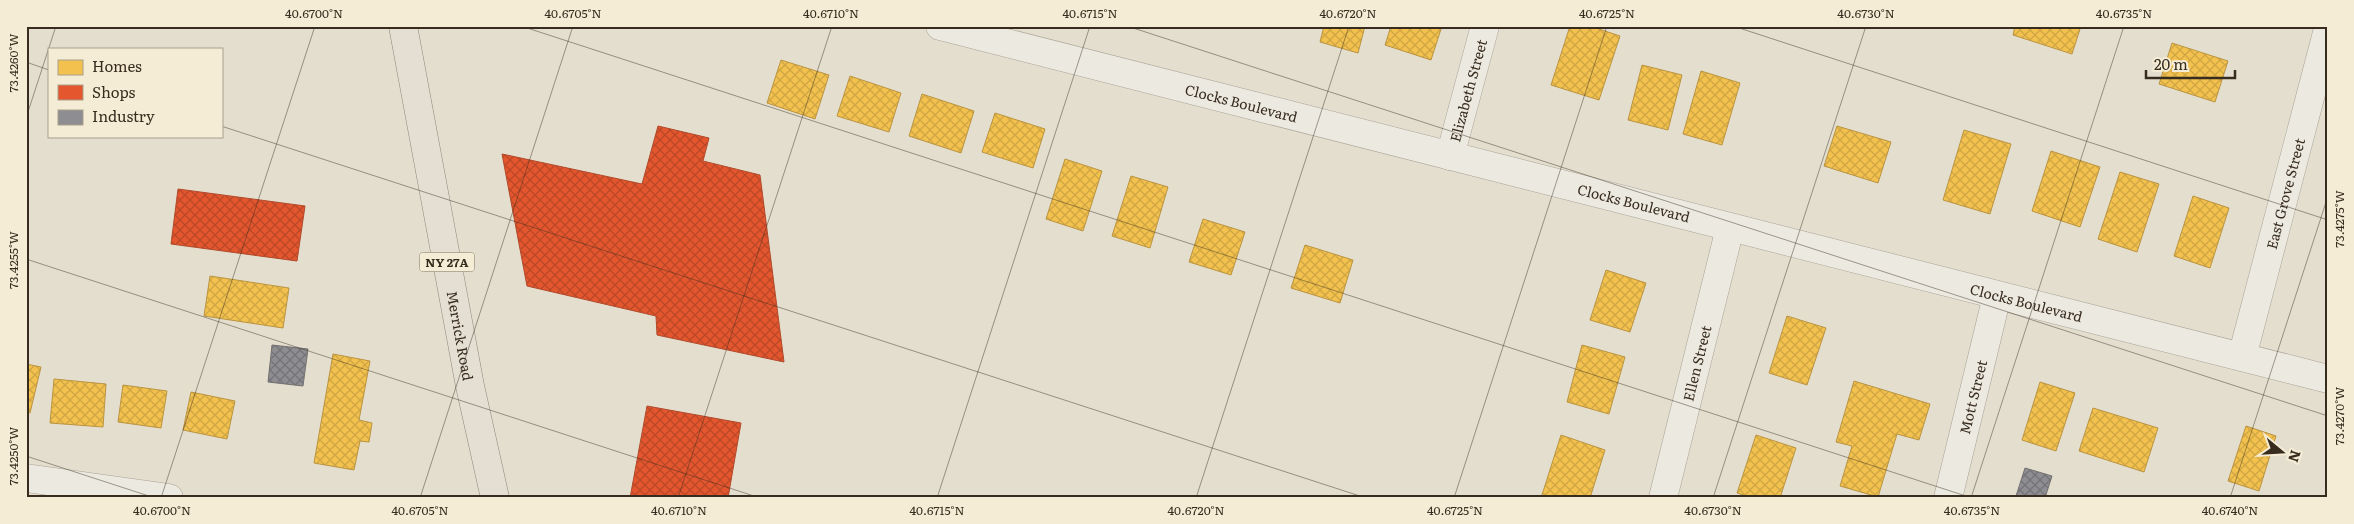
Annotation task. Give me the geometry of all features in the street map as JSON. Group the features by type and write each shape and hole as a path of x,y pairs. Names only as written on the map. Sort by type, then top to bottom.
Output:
{"main road":[{"name":"Merrick Road","path":"403,26 470,386 495,498"}],"street":[{"name":"Clocks Boulevard","path":"940,26 2328,379"},
{"name":"Elizabeth Street","path":"1450,156 1485,26"},
{"name":"East Grove Street","path":"2242,357 2328,29"},
{"name":"Ellen Street","path":"1663,498 1730,228"},
{"name":"Mott Street","path":"1948,498 1997,296"},
{"path":"26,478 169,498"}],"building: Homes":[{"path":"1324,26 1365,26 1358,53 1320,42"},
{"path":"1391,26 1442,26 1431,60 1385,45"},
{"path":"1570,26 1590,26 1620,36 1599,100 1551,85"},
{"path":"2015,26 2081,26 2072,54 2013,35"},
{"path":"2172,43 2228,61 2215,102 2159,84"},
{"path":"781,60 829,75 815,119 767,103"},
{"path":"1642,65 1682,75 1668,130 1628,120"},
{"path":"1701,71 1740,83 1722,145 1683,134"},
{"path":"850,76 901,93 889,132 837,116"},
{"path":"922,94 974,111 961,153 909,136"},
{"path":"995,113 1045,129 1033,168 982,152"},
{"path":"1837,126 1891,142 1878,183 1824,166"},
{"path":"1964,130 2011,144 1990,214 1943,200"},
{"path":"2051,151 2100,167 2080,227 2032,211"},
{"path":"1065,159 1102,171 1083,231 1046,219"},
{"path":"2120,172 2159,184 2137,252 2098,239"},
{"path":"1131,176 1168,187 1150,248 1112,236"},
{"path":"2193,196 2229,208 2210,268 2174,256"},
{"path":"1203,219 1245,232 1231,275 1189,262"},
{"path":"1305,245 1353,260 1340,303 1291,288"},
{"path":"1606,270 1646,283 1630,332 1590,320"},
{"path":"210,276 289,288 283,328 204,316"},
{"path":"1787,316 1826,328 1807,385 1769,373"},
{"path":"1582,345 1625,357 1609,414 1567,402"},
{"path":"333,354 370,361 359,420 372,423 369,442 360,441 354,470 314,463"},
{"path":"26,364 41,367 30,413 26,412"},
{"path":"54,379 106,384 103,427 50,423"},
{"path":"1854,381 1930,404 1919,440 1897,434 1878,497 1840,486 1852,446 1836,442"},
{"path":"2040,382 2075,393 2056,451 2022,440"},
{"path":"123,385 167,391 161,428 118,422"},
{"path":"191,392 235,401 227,439 183,430"},
{"path":"2093,408 2158,428 2144,472 2079,451"},
{"path":"2246,426 2276,436 2259,491 2228,481"},
{"path":"1561,435 1605,450 1590,498 1541,498"},
{"path":"1756,435 1796,448 1780,498 1753,498 1737,493"}],"building: Shops":[{"path":"658,126 709,138 703,161 760,175 784,362 657,335 656,316 527,286 502,154 642,184"},
{"path":"178,189 305,206 297,261 171,244"},
{"path":"647,406 741,423 728,498 630,498"}],"building: Industry":[{"path":"272,345 308,349 303,386 268,382"},
{"path":"2025,468 2052,476 2045,498 2023,498 2016,496"}]}
